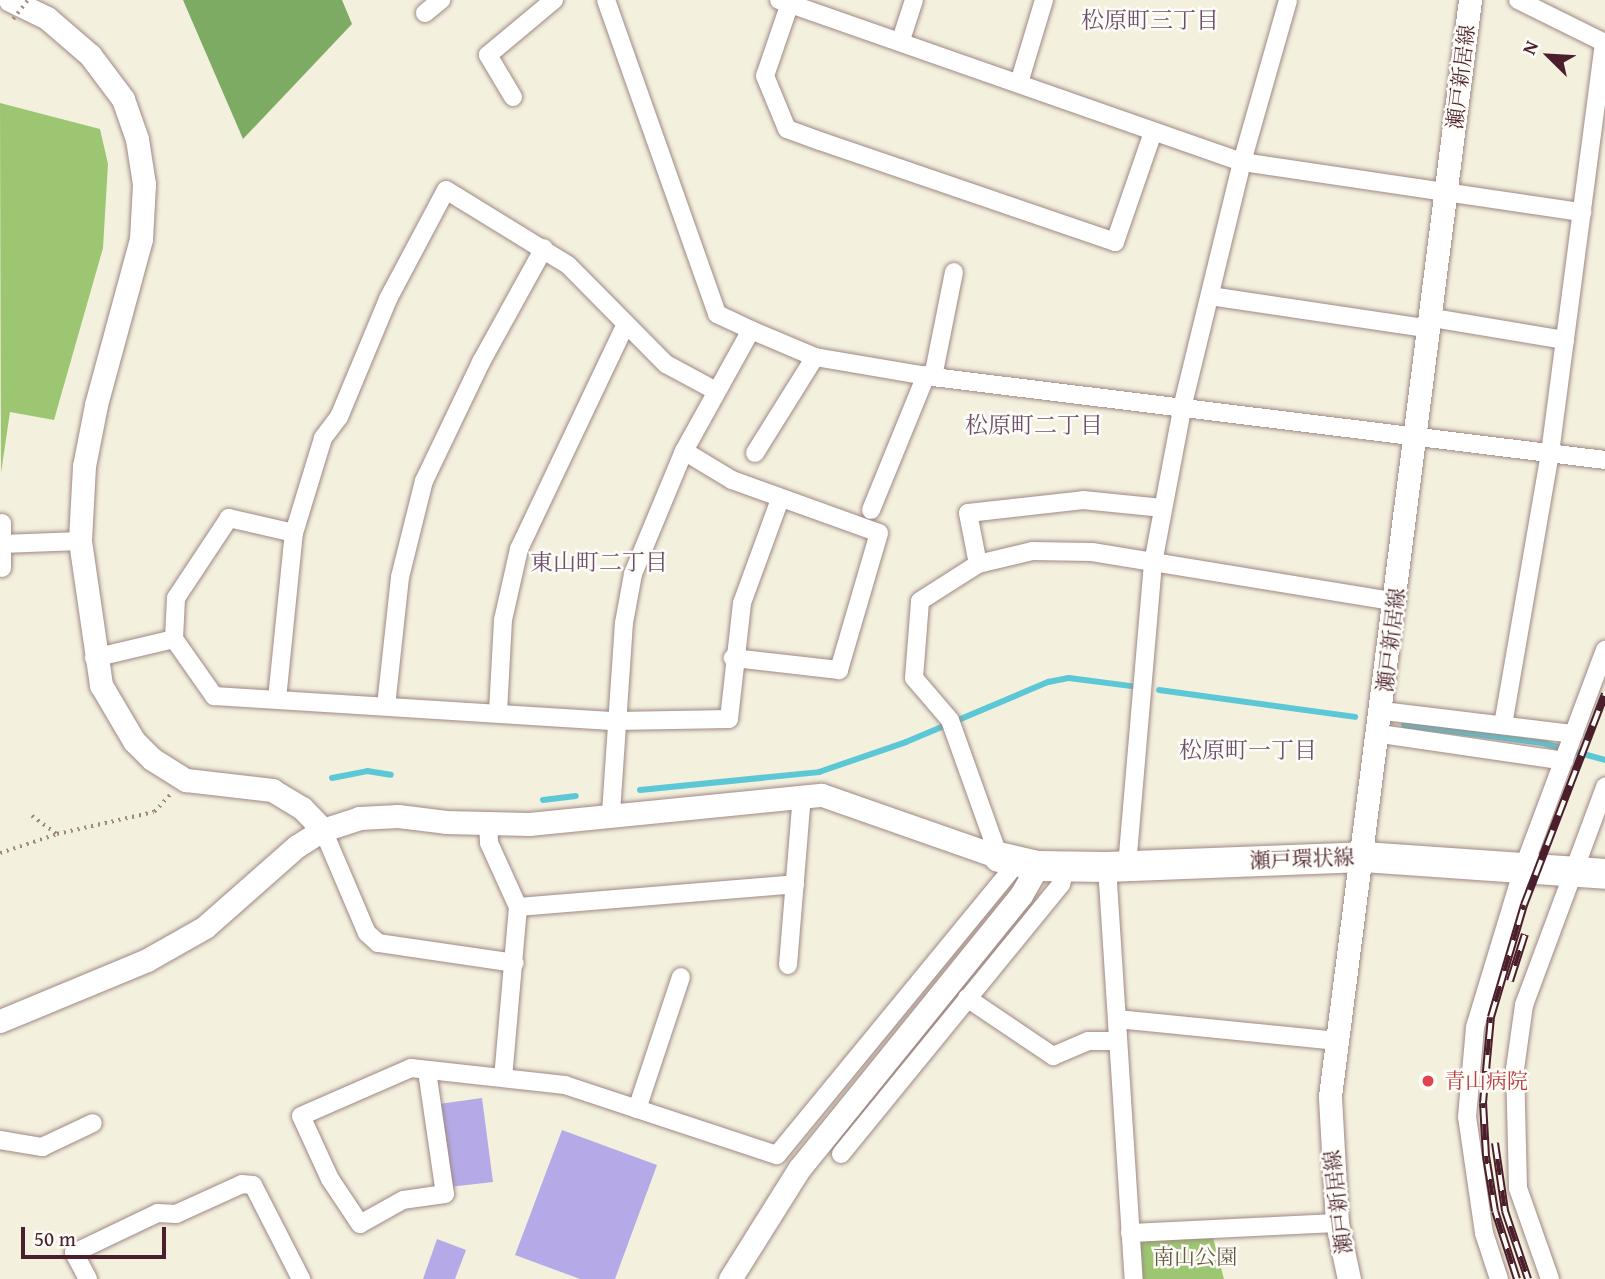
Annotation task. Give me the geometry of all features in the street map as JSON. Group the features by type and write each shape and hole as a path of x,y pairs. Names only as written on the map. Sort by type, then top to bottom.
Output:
{"main road":[{"name":"瀬戸環状線","path":"1030,863 1117,867 1364,857 1605,874"}],"street":[{"path":"425,13 441,0"},
{"path":"513,97 488,55 554,0"},
{"path":"606,0 717,314 751,330 815,356 929,376 1183,404 1605,460"},
{"path":"901,40 914,0"},
{"path":"1019,83 1044,0"},
{"path":"1133,1279 1117,1019 1117,867 1153,563 1183,404 1242,162 1288,0"},
{"name":"瀬戸新居線","path":"1349,1279 1337,1223 1329,1119 1397,602 1414,436 1432,324 1470,0"},
{"path":"1503,725 1550,453 1604,43 1518,0"},
{"path":"1153,132 1115,242 787,129 765,76 787,1 1242,162 1582,212"},
{"path":"12,10 47,18 90,55 123,99 137,139 144,184 141,239 96,405 84,466 80,541 94,658 101,685 134,741 152,759 186,780 272,790 302,808 323,830 368,933 378,943 515,963"},
{"path":"277,699 293,533 323,438 339,417 388,299 446,190 568,265 625,326 666,363 714,390"},
{"path":"386,706 400,577 424,481 481,362 544,248"},
{"path":"871,510 929,376 954,272"},
{"path":"1210,296 1565,340"},
{"path":"498,712 503,620 519,549 625,326"},
{"path":"611,813 615,721 633,574 684,452 714,390 751,330"},
{"path":"755,453 815,356"},
{"path":"684,452 732,480 879,533 839,670 733,659"},
{"path":"293,533 229,518 177,598 174,639 214,696 615,721 729,719 733,659 742,603 780,499"},
{"path":"978,564 968,513 1083,500 1163,508"},
{"path":"2,523 2,568"},
{"path":"2,544 80,541"},
{"path":"730,1279 799,1169 1021,895 1030,863 953,726 914,678 920,601 978,564 1032,551 1091,552 1397,602"},
{"path":"94,658 174,639"},
{"path":"1499,1279 1484,1233 1467,1117 1475,1027 1484,987 1523,869 1605,650"},
{"path":"1383,711 1573,735"},
{"path":"1380,734 1565,758"},
{"path":"1550,1279 1518,1188 1515,1069 1524,1005 1605,787"},
{"path":"0,1021 147,960 205,927 297,846 323,830 359,818 398,816 529,824 611,813 822,795 1030,863 1061,884 841,1153"},
{"path":"788,965 802,796"},
{"path":"488,823 489,844 518,907 503,1077"},
{"path":"427,1070 445,1194 402,1200 360,1224 330,1179 301,1115 411,1068 565,1085 780,1153 1030,863"},
{"path":"518,907 795,884"},
{"path":"637,1109 681,976"},
{"path":"967,999 1053,1056 1088,1041 1118,1041"},
{"path":"1117,1019 1339,1041"},
{"path":"0,1140 42,1147 93,1123"},
{"path":"88,1279 74,1253 158,1213 176,1214 242,1184 253,1185 300,1279"},
{"path":"1130,1233 1337,1223"}],"path":[{"path":"12,10 28,0"},
{"path":"0,853 57,834 154,812 186,780"},
{"path":"32,816 57,834"}],"green space":[{"path":"183,0 342,0 352,24 243,139"},
{"path":"0,103 100,129 108,164 103,248 54,420 10,412 1,473"},
{"name":"南山公園","path":"1212,1234 1224,1279 1140,1279 1137,1244 1146,1238"}],"building":[{"path":"482,1098 493,1182 449,1187 439,1104"},
{"path":"562,1130 657,1165 615,1279 580,1279 515,1255"},
{"path":"437,1239 466,1250 455,1279 423,1279"}],"waterway":[{"path":"640,790 819,772 906,742 1048,682 1069,678 1131,686"},
{"path":"1159,690 1355,717"},
{"path":"1404,725 1543,743 1605,760"},
{"path":"332,778 367,771 391,775"},
{"path":"543,800 576,796"}],"railway":[{"path":"1517,1279 1495,1211 1486,1156 1483,1103 1491,1017 1524,905 1605,694"},
{"path":"1510,981 1525,934"},
{"path":"1495,1143 1505,1211 1528,1279"}],"place":[{"name":"青山病院","path":"1428,1081"}],"district":[{"name":"松原町三丁目","path":"1150,20"},
{"name":"松原町二丁目","path":"1034,425"},
{"name":"東山町二丁目","path":"599,562"},
{"name":"松原町一丁目","path":"1248,750"}]}
